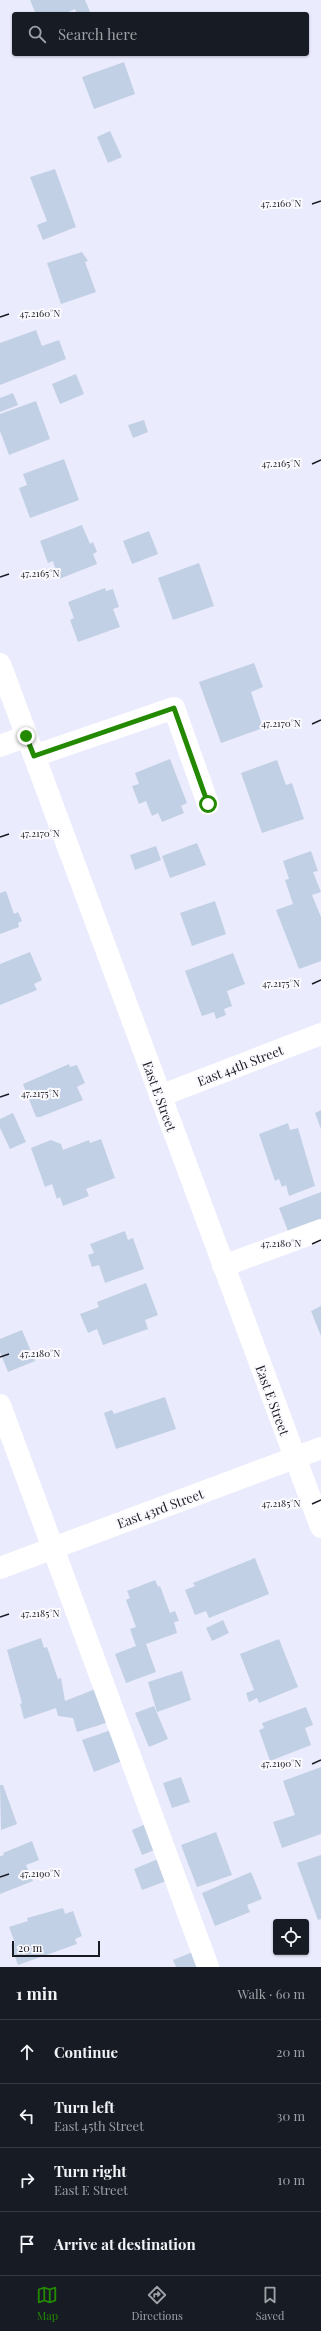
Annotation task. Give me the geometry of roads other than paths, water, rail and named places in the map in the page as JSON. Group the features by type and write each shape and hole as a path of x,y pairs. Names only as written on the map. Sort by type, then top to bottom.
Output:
{"street":[{"name":"East E Street","path":"0,664 294,1458 321,1527"},
{"path":"0,746 30,746 174,708 208,804"},
{"name":"East 44th Street","path":"160,1096 321,1034"},
{"path":"223,1266 321,1230"},
{"path":"0,1405 208,1967"},
{"name":"East 43rd Street","path":"0,1568 321,1448"}]}
